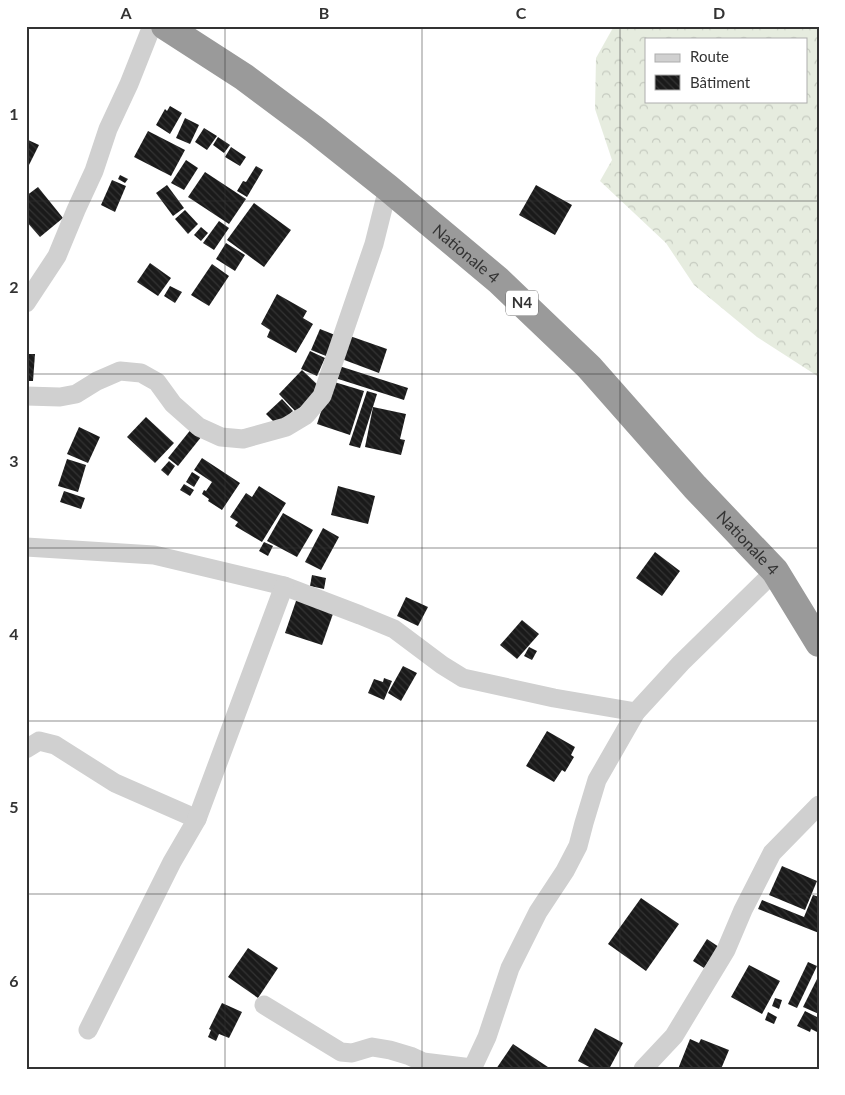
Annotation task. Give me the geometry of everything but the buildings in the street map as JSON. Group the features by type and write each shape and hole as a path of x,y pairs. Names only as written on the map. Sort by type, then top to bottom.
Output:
{"highway":[{"name":"Nationale 4","path":"165,26 244,77 315,130 498,280 589,367 694,487 775,571 819,643"}],"street":[{"path":"26,303 57,256 94,171 108,129 129,84 152,26"},
{"path":"26,396 60,397 76,394 97,381 120,371 141,373 158,382 173,404 199,427 221,437 243,439 286,427 306,415 322,396 374,244 388,188"},
{"path":"26,547 154,555 284,586 394,629 442,665 463,678 554,698 636,712"},
{"path":"264,1005 341,1052 352,1053 372,1047 390,1050 423,1062 472,1068 487,1037 510,968 538,912 565,871 578,846 597,780 636,712 688,656 775,571"},
{"path":"88,1030 172,862 197,819 284,586"},
{"path":"26,749 39,741 55,745 115,783 197,819"},
{"path":"643,1069 674,1036 726,950 742,910 772,853 819,805"}],"green space":[{"path":"614,26 819,26 819,377 757,337 694,285 666,243 600,181 612,160 595,109 596,58"}]}
